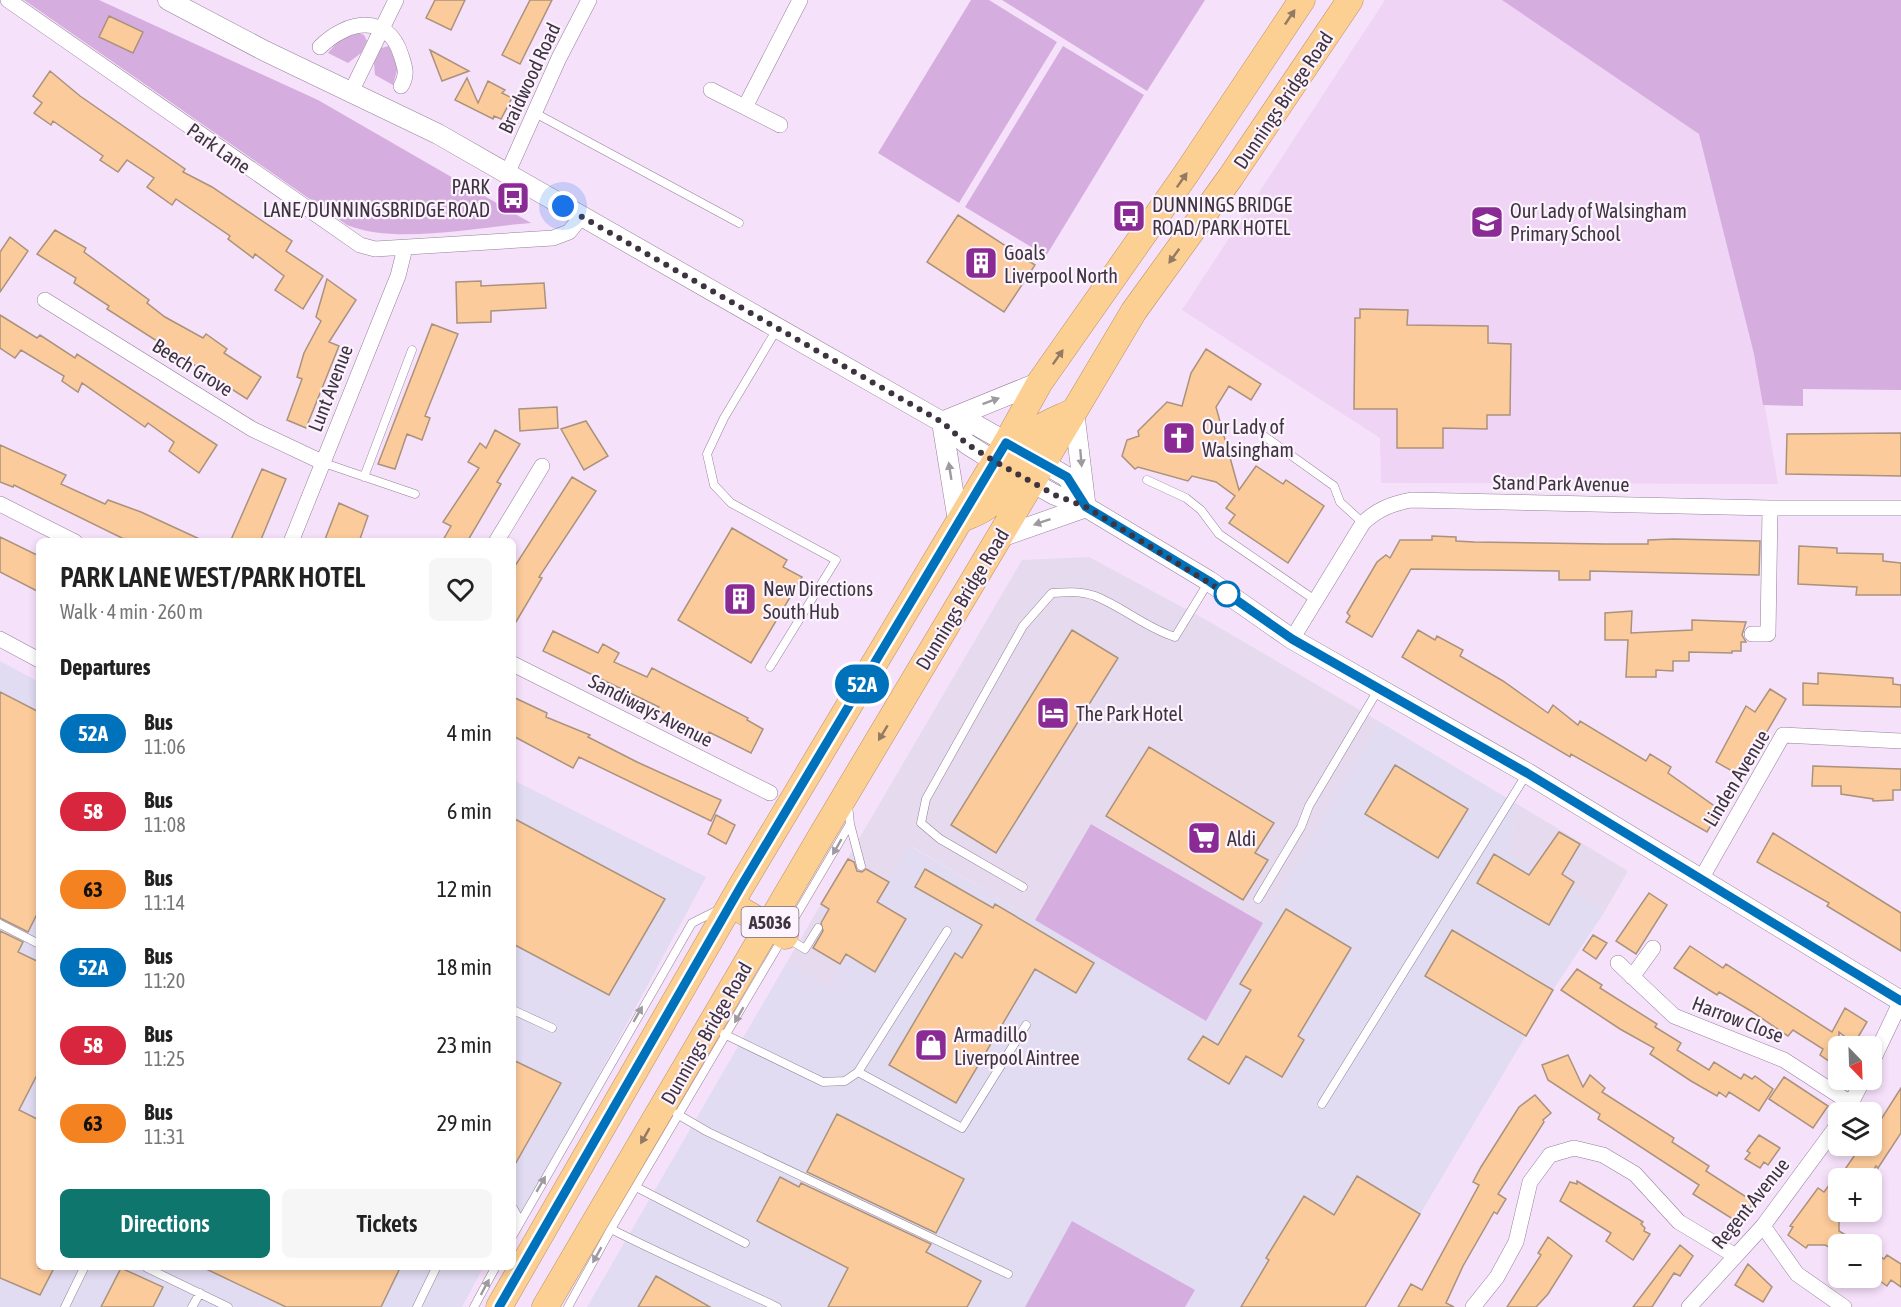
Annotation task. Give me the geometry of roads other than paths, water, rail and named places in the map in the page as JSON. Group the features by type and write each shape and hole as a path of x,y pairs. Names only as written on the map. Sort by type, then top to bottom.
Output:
{"highway":[{"name":"Dunnings Bridge Road","path":"545,1307 671,1110 718,1031 776,931 847,792 998,538 1040,382 1186,174 1302,0"},
{"name":"Dunnings Bridge Road","path":"1074,411 1134,311 1230,178 1350,0"},
{"path":"1019,462 1036,431 1074,411"},
{"name":"Dunnings Bridge Road","path":"499,1307 731,904 958,521 1019,462"},
{"path":"731,904 776,931"}],"street":[{"name":"Park Lane","path":"8,0 360,245 375,249 405,248 553,238 569,232 582,216"},
{"path":"168,0 438,134 942,422 967,444 1067,477 1086,507 1209,581 1292,639 1527,773 1901,1001 1882,1041"},
{"path":"351,92 396,0"},
{"name":"Braidwood Road","path":"507,174 589,0"},
{"path":"745,107 800,0"},
{"path":"320,47 340,32 362,26 373,25 382,28 392,35 398,45 406,73 401,86"},
{"path":"711,90 780,125"},
{"name":"Lunt Avenue","path":"293,538 398,276 405,248"},
{"name":"Beech Grove","path":"45,300 252,429 324,463"},
{"path":"942,422 1040,382"},
{"path":"1074,411 1086,507"},
{"path":"942,422 958,521"},
{"path":"498,538 542,466"},
{"name":"Stand Park Avenue","path":"1292,639 1363,523 1386,506 1411,500 1770,508 1901,508"},
{"path":"0,504 67,538"},
{"path":"998,538 1086,507"},
{"path":"1752,634 1768,634 1770,508"},
{"path":"0,639 36,658"},
{"name":"Sandiways Avenue","path":"516,666 770,793"},
{"name":"Linden Avenue","path":"1701,879 1783,735 1901,741"},
{"path":"1632,977 1653,948"},
{"name":"Harrow Close","path":"1618,963 1674,1016 1784,1060 1841,1102"},
{"name":"Regent Avenue","path":"1689,1307 1734,1255 1763,1226 1828,1138"},
{"path":"1473,1307 1497,1277 1516,1242 1530,1182 1550,1155 1574,1148 1603,1155 1635,1174 1679,1222 1734,1255"},
{"path":"1763,1226 1797,1274 1844,1307"}],"lane":[{"path":"535,113 739,223"},
{"path":"770,667 837,560 731,503 714,485 707,454 724,418 778,328"},
{"path":"364,477 412,350"},
{"path":"1264,436 1334,486 1340,502 1363,523"},
{"path":"324,463 415,494"},
{"path":"1148,480 1186,498 1201,510 1219,534 1315,600"},
{"path":"1023,887 940,839 921,823 926,799 1023,626 1052,593 1072,592 1094,596 1156,631 1175,638 1209,581"},
{"path":"1258,899 1300,827 1309,806 1378,690"},
{"path":"1322,1104 1527,773"},
{"path":"847,792 850,824 861,866"},
{"path":"818,928 805,949 776,931 850,824"},
{"path":"516,1229 692,923 731,904"},
{"path":"0,924 36,942"},
{"path":"718,1031 823,1082 845,1081 858,1072 947,931"},
{"path":"516,1011 552,1028"},
{"path":"858,1072 962,1128 1026,1025"},
{"path":"568,1307 636,1187 671,1110 708,1132 1008,1274"},
{"path":"636,1187 745,1243"},
{"path":"516,1214 520,1221"},
{"path":"611,1229 669,1259 695,1268 777,1307"},
{"path":"65,1307 83,1270"},
{"path":"151,1270 228,1307"},
{"path":"417,1307 435,1270"},
{"path":"474,1307 494,1270"},
{"path":"192,1307 200,1293"}],"place":[{"name":"PARK LANE/DUNNINGSBRIDGE ROAD","path":"513,198"},
{"name":"DUNNINGS BRIDGE ROAD/PARK HOTEL","path":"1129,216"},
{"name":"Our Lady of Walsingham Primary School","path":"1487,222"},
{"name":"Goals Liverpool North","path":"981,263"},
{"name":"Our Lady of Walsingham","path":"1179,438"},
{"name":"New Directions South Hub","path":"740,599"},
{"name":"The Park Hotel","path":"1053,713"},
{"name":"Aldi","path":"1204,838"},
{"name":"Armadillo Liverpool Aintree","path":"931,1045"}]}
